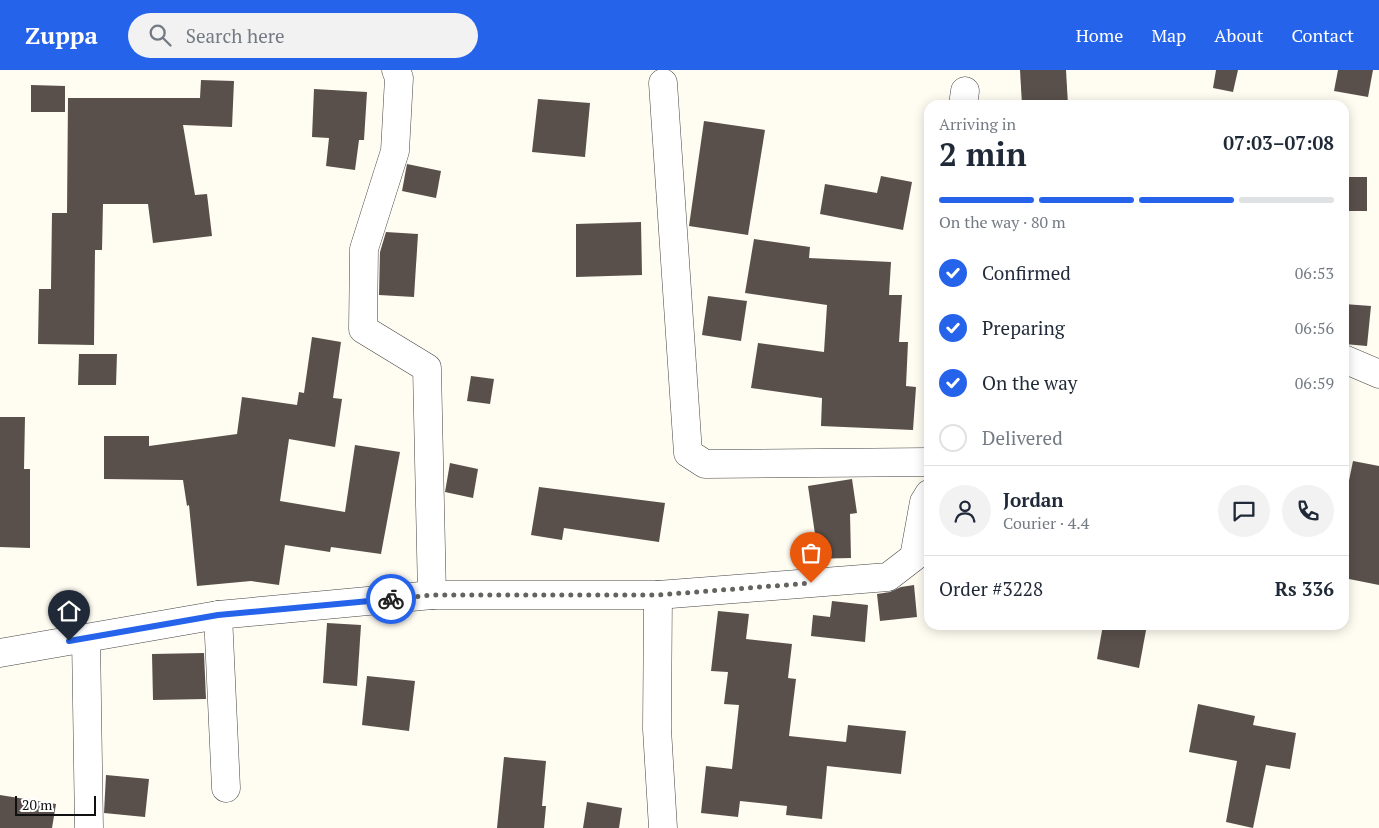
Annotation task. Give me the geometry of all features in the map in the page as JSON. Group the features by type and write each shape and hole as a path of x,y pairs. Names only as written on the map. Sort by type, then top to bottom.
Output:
{"street":[{"path":"396,70 399,78 395,151 364,249 363,329 427,368 432,595"},
{"path":"663,83 688,453 706,464 924,462"},
{"path":"1349,362 1379,374"},
{"path":"0,653 218,615 432,595 658,595 888,577 914,557 924,502"},
{"path":"658,595 657,729 663,828"},
{"path":"218,615 226,788"},
{"path":"86,638 89,828"}],"building":[{"path":"1020,70 1066,70 1068,100 1022,100"},
{"path":"1216,70 1238,70 1233,92 1213,88"},
{"path":"1338,70 1373,70 1368,97 1334,91"},
{"path":"201,80 234,81 232,127 183,125 195,195 207,194 212,236 153,243 148,204 103,204 102,250 95,250 94,345 38,344 39,289 51,289 52,213 67,213 68,98 200,98"},
{"path":"31,85 65,86 65,112 31,112"},
{"path":"314,89 367,92 364,140 359,140 355,170 326,166 329,138 312,137"},
{"path":"538,99 590,103 585,157 532,152"},
{"path":"704,121 765,130 748,235 689,226"},
{"path":"407,164 441,171 436,198 402,191"},
{"path":"881,176 912,182 903,230 820,214 825,184 877,193"},
{"path":"1349,177 1367,177 1367,211 1349,211"},
{"path":"641,222 642,275 576,277 576,224"},
{"path":"386,232 418,234 414,297 379,295 380,252"},
{"path":"754,239 810,247 809,258 891,262 889,295 902,295 899,342 908,342 906,386 916,387 913,430 821,426 822,398 751,388 758,343 824,352 827,305 745,293"},
{"path":"708,296 747,301 741,341 702,335"},
{"path":"1349,304 1371,306 1367,346 1349,344"},
{"path":"312,337 341,342 333,398 342,399 335,447 289,439 280,501 345,512 355,445 400,452 381,554 331,547 330,552 285,545 279,585 251,581 197,586 189,505 187,506 183,480 104,479 104,436 149,436 149,446 237,434 242,397 297,405 299,392 304,393"},
{"path":"79,354 117,354 116,385 78,385"},
{"path":"471,376 494,379 490,404 467,401"},
{"path":"0,417 25,417 24,469 30,469 30,548 0,547"},
{"path":"1353,461 1379,466 1379,585 1349,579 1349,481"},
{"path":"450,463 478,469 473,498 445,492"},
{"path":"852,479 857,513 850,514 851,558 808,559 808,534 815,534 808,486"},
{"path":"539,487 665,503 659,542 564,528 562,540 531,535"},
{"path":"914,585 917,617 880,621 877,594"},
{"path":"832,601 868,605 865,642 811,636 813,615 830,617"},
{"path":"718,611 749,614 746,639 792,644 788,678 796,679 789,736 846,742 848,725 906,731 901,774 827,766 822,819 786,815 787,806 740,801 738,817 701,813 706,766 732,769 739,705 724,704 728,672 711,671"},
{"path":"327,623 361,625 357,686 323,683"},
{"path":"1102,630 1146,630 1139,668 1097,659"},
{"path":"204,653 206,699 153,700 152,654"},
{"path":"367,676 415,681 409,731 362,725"},
{"path":"1198,704 1255,716 1253,725 1296,733 1290,769 1266,765 1253,828 1226,822 1237,761 1189,752"},
{"path":"504,757 546,761 542,806 546,806 544,828 497,828"},
{"path":"106,775 149,779 145,817 104,813"},
{"path":"0,795 56,804 52,828 0,828"},
{"path":"587,802 622,808 619,828 583,828"}],"way so far":[{"path":"391,599 432,595 658,595 811,583"}],"route":[{"path":"69,641 218,615 391,599"}]}
